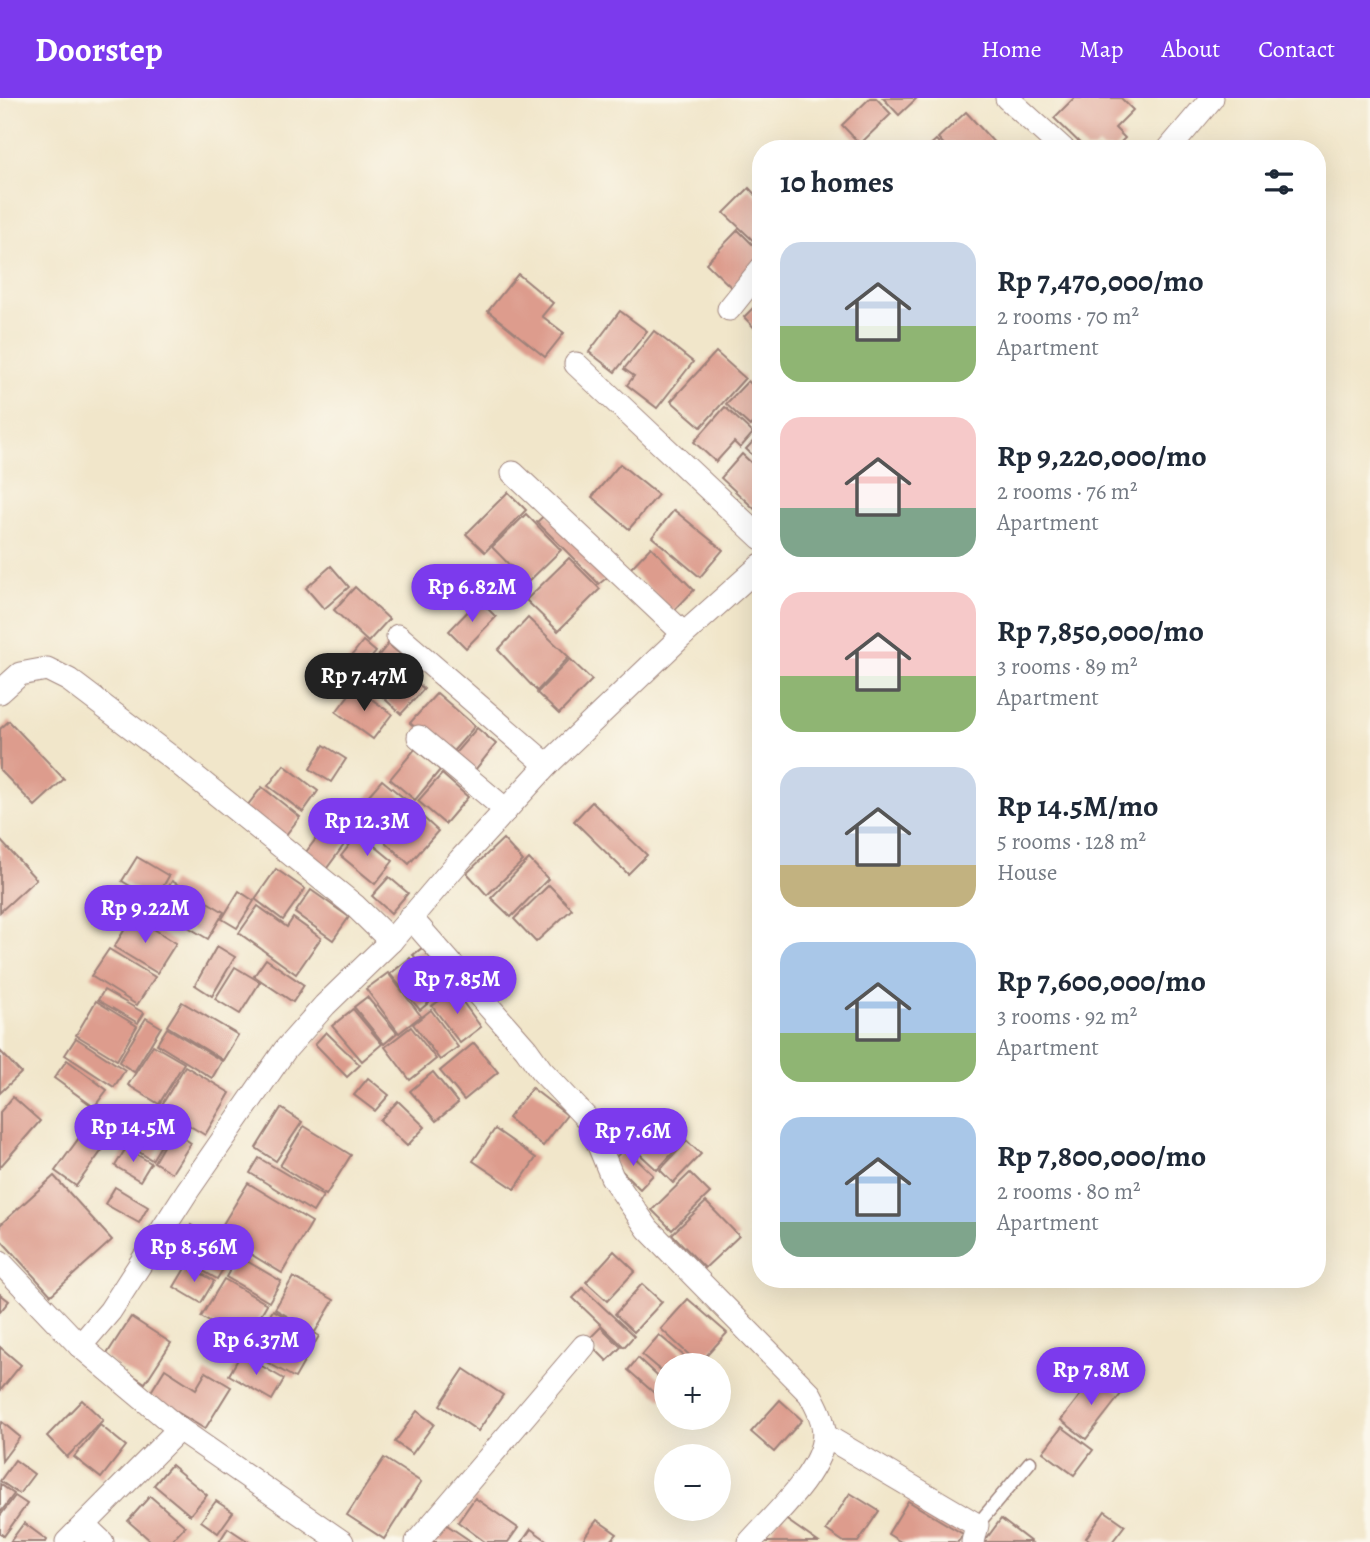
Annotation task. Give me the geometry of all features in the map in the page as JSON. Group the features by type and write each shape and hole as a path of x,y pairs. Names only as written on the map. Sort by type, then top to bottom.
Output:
{"street":[{"path":"1007,98 1053,140"},
{"path":"1176,140 1212,98"},
{"path":"729,309 752,280"},
{"path":"576,364 752,530"},
{"path":"513,473 684,634"},
{"path":"80,1346 110,1311 188,1190 285,1049 325,1005 391,941 547,765 752,573"},
{"path":"398,636 547,765"},
{"path":"0,692 20,674 47,669 69,680 172,758 355,906 391,941"},
{"path":"419,737 506,810"},
{"path":"411,917 526,1049 541,1070 589,1121 612,1177 648,1229 810,1394 820,1410 824,1435 818,1457 801,1485 750,1542"},
{"path":"0,1262 80,1346 178,1429 342,1542"},
{"path":"417,1542 584,1346"},
{"path":"67,1542 178,1429"},
{"path":"824,1435 975,1533"},
{"path":"83,1525 102,1542"}],"lane":[{"path":"975,1533 1030,1462"}],"building":[{"path":"870,98 876,98 891,114 864,140 856,140 842,125"},
{"path":"883,98 917,98 899,115"},
{"path":"1074,98 1121,98 1133,110 1115,128 1125,138 1123,140 1077,140 1054,118"},
{"path":"966,112 992,140 940,140 938,138"},
{"path":"749,188 752,191 752,239 724,213"},
{"path":"738,230 752,244 752,267 732,288 706,263"},
{"path":"518,274 553,303 542,316 564,333 545,357 488,311"},
{"path":"752,309 752,325 744,317"},
{"path":"620,311 647,331 615,372 589,352"},
{"path":"654,331 693,362 657,408 627,385 634,376 624,369"},
{"path":"716,352 745,378 701,427 671,401"},
{"path":"748,381 752,385 752,424 750,426 726,404"},
{"path":"725,407 752,432 740,448 734,442 716,462 694,442"},
{"path":"752,443 752,455 746,449"},
{"path":"742,454 752,463 752,507 721,478"},
{"path":"620,464 658,495 629,529 592,497"},
{"path":"508,492 526,510 485,552 466,534"},
{"path":"674,510 723,550 700,577 652,537"},
{"path":"547,513 609,576 599,584 537,522"},
{"path":"526,514 561,550 527,583 492,547"},
{"path":"651,547 694,590 673,612 630,569"},
{"path":"569,558 600,589 558,631 526,600"},
{"path":"331,566 349,587 324,609 306,588"},
{"path":"355,587 389,619 368,642 334,610"},
{"path":"479,600 496,617 466,648 449,631"},
{"path":"528,618 569,657 537,691 498,650"},
{"path":"363,641 376,652 359,673 346,663"},
{"path":"388,644 400,654 371,688 360,678"},
{"path":"570,659 592,680 559,714 537,693"},
{"path":"395,663 424,689 401,714 373,688"},
{"path":"355,687 392,714 373,739 336,712"},
{"path":"437,693 475,726 449,756 410,723"},
{"path":"9,721 64,779 35,806 0,770 0,729"},
{"path":"477,728 496,744 471,775 451,758"},
{"path":"324,745 346,759 331,782 310,769"},
{"path":"415,749 440,770 415,800 390,779"},
{"path":"284,765 318,791 303,812 268,786"},
{"path":"442,774 468,797 445,824 418,801"},
{"path":"382,780 411,804 384,837 354,812"},
{"path":"262,787 300,817 281,841 243,811"},
{"path":"592,802 647,855 628,874 574,821"},
{"path":"414,809 438,831 409,864 385,842"},
{"path":"334,815 355,830 324,872 303,856"},
{"path":"359,833 393,861 375,884 341,856"},
{"path":"503,839 523,861 487,895 467,873"},
{"path":"0,840 36,879 0,912"},
{"path":"137,857 169,876 155,901 122,881"},
{"path":"529,859 548,879 511,917 491,898"},
{"path":"276,869 305,889 283,920 255,899"},
{"path":"389,877 408,893 391,913 372,896"},
{"path":"172,881 224,912 208,939 156,908"},
{"path":"549,885 572,909 536,942 514,919"},
{"path":"311,890 349,917 333,940 295,913"},
{"path":"239,891 254,901 237,928 222,919"},
{"path":"258,906 287,927 293,918 321,938 296,974 239,933"},
{"path":"133,916 176,943 157,973 114,947"},
{"path":"217,946 235,957 212,996 195,985"},
{"path":"422,948 451,982 442,989 413,955"},
{"path":"109,949 155,977 137,1005 91,976"},
{"path":"410,958 440,993 420,1010 390,974"},
{"path":"266,959 304,985 293,1002 254,976"},
{"path":"235,967 260,982 240,1014 215,999"},
{"path":"388,973 421,1016 399,1033 366,989"},
{"path":"104,990 144,1013 138,1023 98,1000"},
{"path":"454,990 481,1027 460,1043 432,1006"},
{"path":"367,997 397,1033 384,1044 354,1007"},
{"path":"96,1001 137,1026 117,1060 76,1035"},
{"path":"182,1002 238,1035 223,1060 167,1026"},
{"path":"353,1009 382,1044 362,1061 332,1026"},
{"path":"431,1010 458,1047 440,1060 413,1024"},
{"path":"146,1018 161,1027 134,1072 119,1062"},
{"path":"411,1027 436,1059 410,1080 385,1047"},
{"path":"167,1028 222,1061 212,1078 157,1044"},
{"path":"326,1032 360,1065 347,1077 315,1044"},
{"path":"76,1038 125,1070 114,1087 65,1055"},
{"path":"474,1043 498,1072 464,1100 440,1071"},
{"path":"153,1045 184,1063 159,1104 128,1085"},
{"path":"0,1051 21,1073 0,1093"},
{"path":"67,1060 107,1090 94,1107 54,1078"},
{"path":"185,1066 230,1093 205,1135 160,1108"},
{"path":"433,1072 458,1103 436,1121 410,1091"},
{"path":"368,1078 389,1095 375,1111 354,1095"},
{"path":"532,1088 567,1115 543,1146 508,1118"},
{"path":"13,1097 40,1121 0,1167 0,1112"},
{"path":"398,1101 425,1127 407,1146 380,1120"},
{"path":"281,1108 302,1122 276,1161 256,1148"},
{"path":"144,1112 171,1129 152,1160 125,1143"},
{"path":"660,1113 686,1139 657,1170 630,1145"},
{"path":"304,1126 351,1155 326,1195 280,1166"},
{"path":"87,1127 108,1142 76,1186 55,1171"},
{"path":"495,1129 536,1158 515,1189 473,1161"},
{"path":"172,1131 191,1143 172,1173 154,1162"},
{"path":"687,1141 701,1154 673,1183 660,1170"},
{"path":"126,1148 151,1163 140,1181 115,1166"},
{"path":"625,1148 653,1175 640,1189 612,1161"},
{"path":"259,1158 323,1196 313,1212 250,1173"},
{"path":"690,1173 710,1193 672,1230 652,1210"},
{"path":"54,1176 112,1240 51,1295 0,1239 0,1225"},
{"path":"248,1183 312,1222 282,1273 217,1234"},
{"path":"115,1187 148,1207 139,1223 105,1204"},
{"path":"706,1202 739,1236 705,1268 672,1234"},
{"path":"191,1225 234,1251 217,1279 174,1254"},
{"path":"614,1251 635,1271 607,1301 586,1282"},
{"path":"238,1256 281,1281 269,1302 226,1277"},
{"path":"187,1265 214,1281 201,1303 174,1287"},
{"path":"293,1277 334,1300 315,1332 275,1309"},
{"path":"224,1279 267,1304 245,1342 201,1317"},
{"path":"642,1284 662,1302 634,1332 615,1314"},
{"path":"583,1288 634,1336 624,1347 573,1298"},
{"path":"0,1294 9,1301 0,1312"},
{"path":"688,1299 727,1333 709,1353 687,1353 661,1329"},
{"path":"273,1310 319,1336 295,1378 249,1352"},
{"path":"131,1317 171,1343 145,1383 105,1357"},
{"path":"601,1327 621,1347 607,1361 587,1341"},
{"path":"659,1335 681,1353 654,1353 654,1365 642,1355"},
{"path":"0,1347 21,1365 0,1391"},
{"path":"241,1354 284,1379 272,1400 229,1375"},
{"path":"638,1358 654,1373 654,1393 628,1370"},
{"path":"165,1369 196,1389 206,1372 231,1387 205,1429 149,1395"},
{"path":"464,1369 503,1395 478,1431 440,1405"},
{"path":"1096,1375 1121,1394 1086,1439 1061,1420"},
{"path":"82,1400 103,1420 67,1457 47,1436"},
{"path":"780,1400 802,1420 774,1452 751,1432"},
{"path":"417,1411 434,1424 412,1454 395,1442"},
{"path":"2,1422 20,1437 2,1461 0,1425"},
{"path":"100,1425 126,1446 101,1478 74,1457"},
{"path":"1062,1427 1093,1450 1074,1475 1043,1452"},
{"path":"384,1458 421,1482 384,1539 347,1515"},
{"path":"15,1460 34,1474 19,1494 0,1481"},
{"path":"171,1465 207,1495 190,1515 154,1485"},
{"path":"0,1484 14,1494 0,1513"},
{"path":"850,1493 879,1511 858,1542 844,1542 826,1530"},
{"path":"15,1496 27,1504 4,1536 0,1533 0,1516"},
{"path":"150,1496 185,1526 170,1542 152,1542 128,1521"},
{"path":"475,1498 518,1528 508,1542 485,1542 458,1522"},
{"path":"216,1501 233,1512 218,1533 201,1521"},
{"path":"908,1501 963,1534 958,1542 901,1542 888,1534"},
{"path":"1105,1511 1125,1525 1112,1542 1093,1542 1086,1538"},
{"path":"781,1516 818,1542 765,1542"},
{"path":"1001,1519 1031,1542 984,1542"},
{"path":"597,1520 617,1534 610,1542 581,1542"},
{"path":"24,1523 47,1540 46,1542 10,1542"},
{"path":"444,1523 472,1542 430,1542"},
{"path":"228,1528 249,1542 219,1542"},
{"path":"531,1529 549,1542 522,1542"}]}
